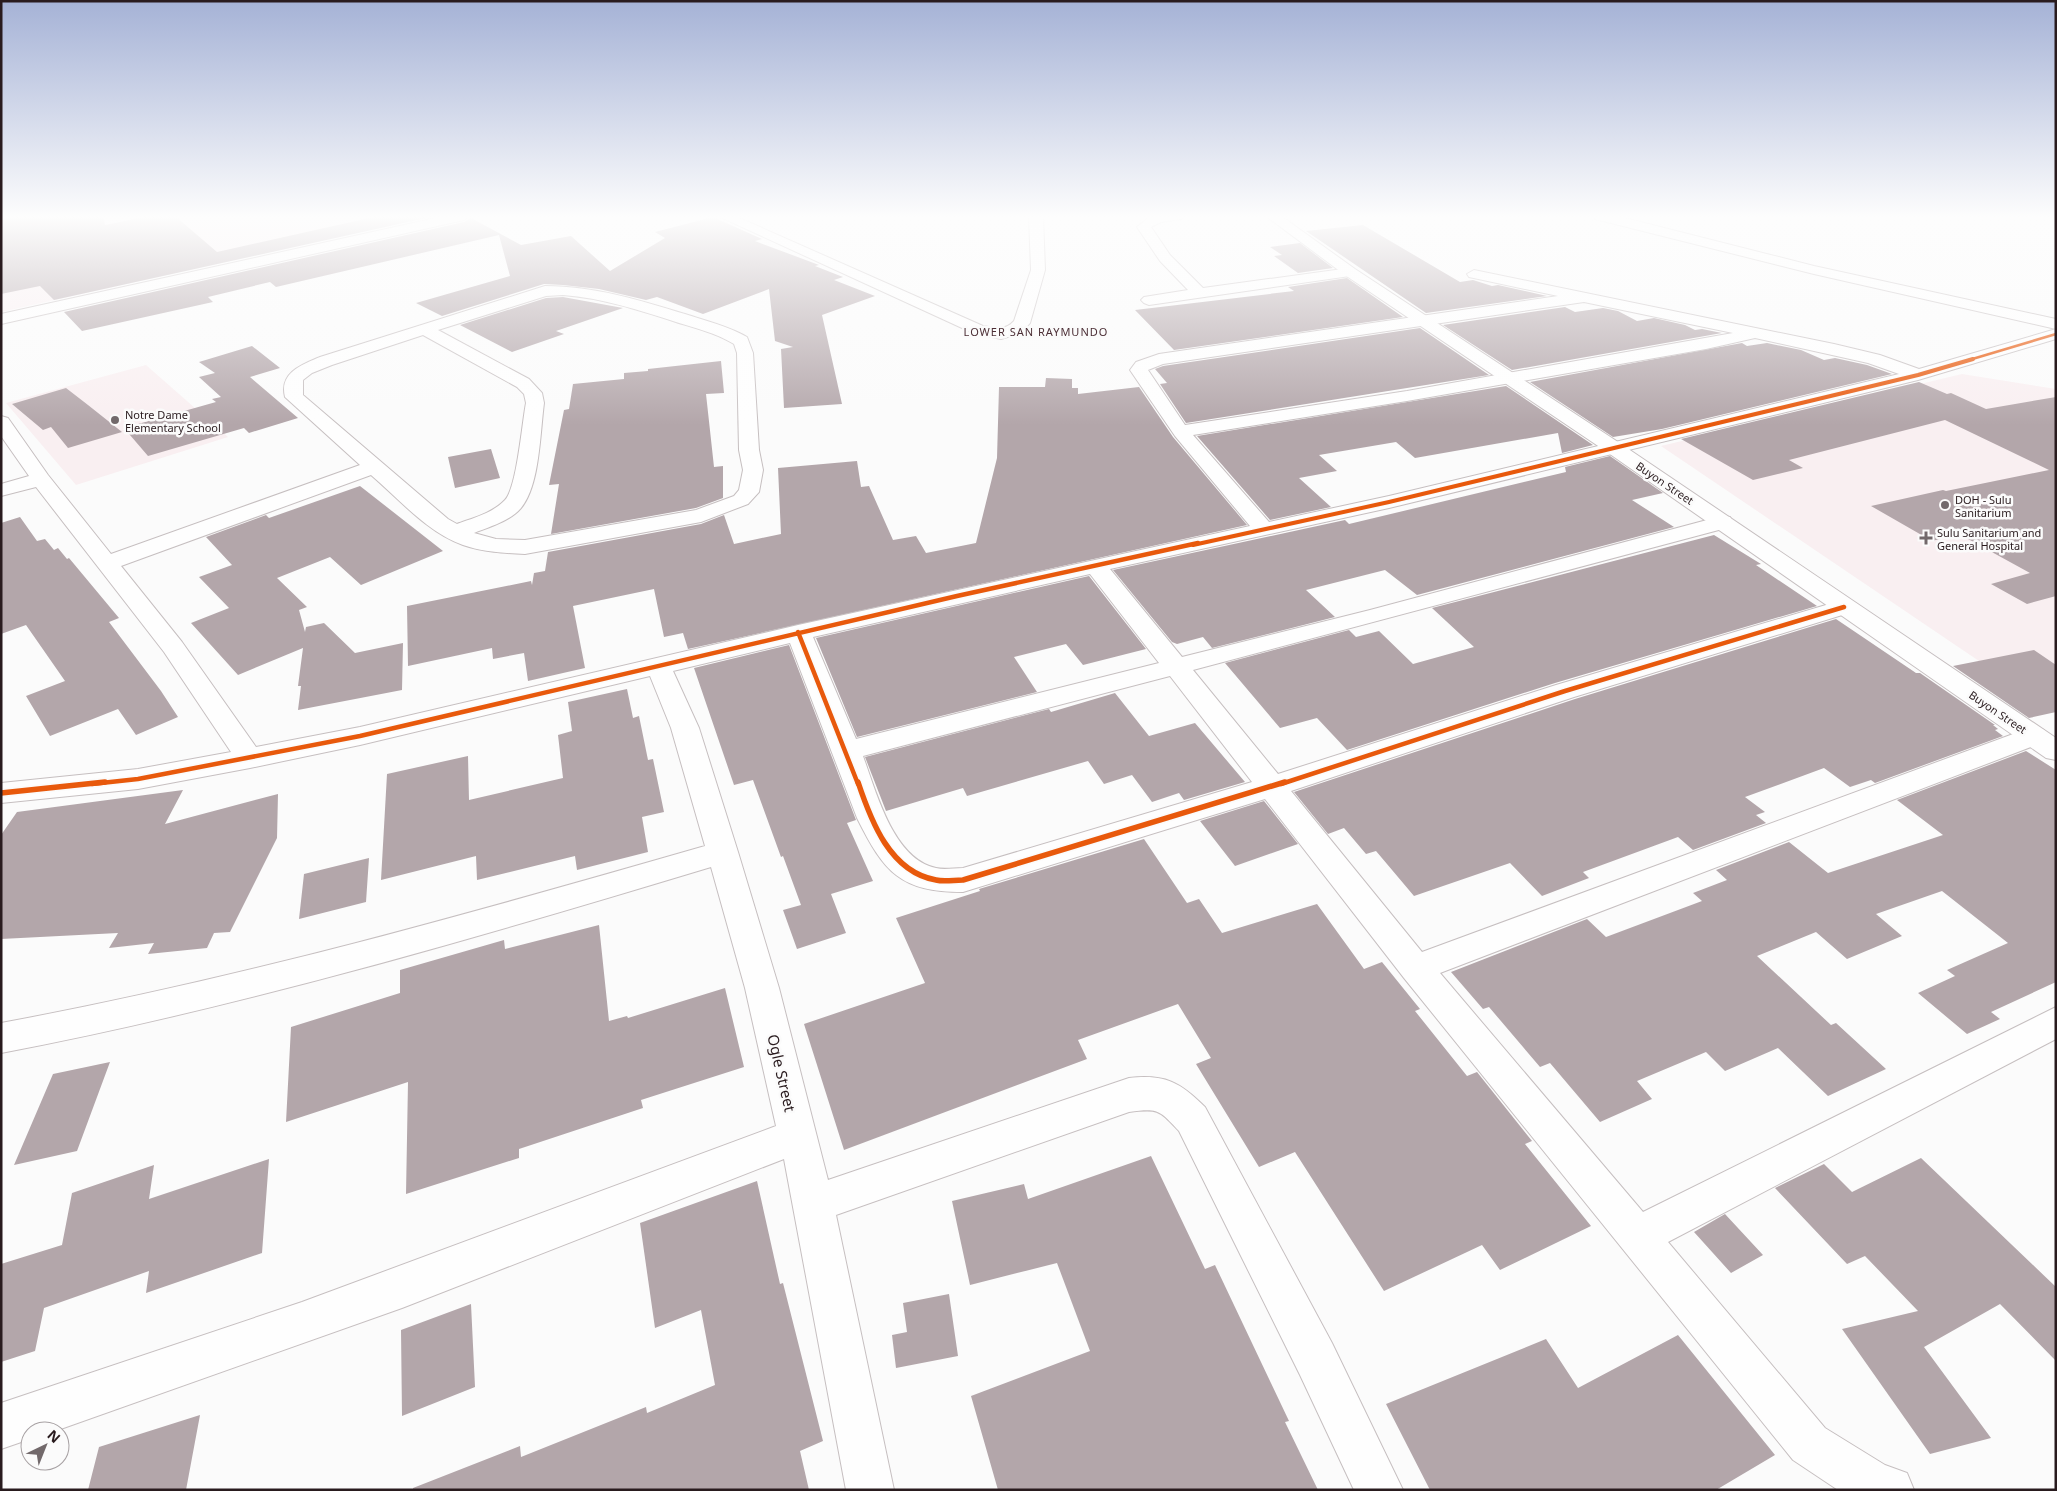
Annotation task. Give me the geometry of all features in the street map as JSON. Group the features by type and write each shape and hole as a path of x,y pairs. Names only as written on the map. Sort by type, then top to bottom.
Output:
{"street":[{"path":"1,319 151,286"},
{"path":"879,286 979,330 1001,334 1015,330 1022,323 1034,286"},
{"path":"1192,286 1199,293"},
{"path":"1149,300 1252,286"},
{"name":"Buyon Street","path":"1371,286 1614,448 2045,744"},
{"path":"1529,286 1758,332 1874,359 1918,375"},
{"path":"1884,286 2056,324"},
{"path":"578,291 618,299 721,331 741,341 746,353 749,450 752,470 749,492 741,500 701,516 545,545 509,548 470,540 455,533 440,524 373,467 299,403 292,391 293,380 297,374 326,361 536,294 578,291"},
{"path":"1264,529 1181,431 1147,384 1139,370 1142,366 1168,358 1584,297"},
{"path":"423,329 524,383 533,393 534,402 524,477 519,496 505,509 455,533"},
{"path":"1181,431 1508,378 1758,332"},
{"path":"1,793 138,779 250,759 360,736 798,632 1095,565 1389,502 1918,375 2056,334"},
{"path":"1,422 41,479 173,647 250,759"},
{"path":"107,563 373,467"},
{"path":"1,490 41,479"},
{"path":"847,751 1378,615 1722,522"},
{"path":"1095,565 1416,968 1809,1444 1874,1485 1890,1490"},
{"path":"798,632 847,751 877,834 892,854 909,869 925,879 944,883 963,880 1271,787 1565,691 1844,606"},
{"name":"Ogle Street","path":"658,666 685,728 762,988 814,1204 870,1490"},
{"path":"1416,968 2045,744"},
{"path":"1,1038 94,1022 279,980 723,852"},
{"path":"1638,1236 2056,1022"},
{"path":"814,1204 1129,1095 1156,1091 1176,1102 1192,1119 1316,1359 1379,1490"},
{"path":"1,1426 165,1373 650,1195 797,1136"}],"shaded area":[{"path":"1,286 119,286 1,312"},
{"name":"Notre Dame Elementary School","path":"146,365 228,437 76,485 6,403"},
{"name":"Sulu Sanitarium and General Hospital","path":"1962,374 2056,389 2056,713 1661,446"}],"building":[{"path":"1,286 119,286 54,300 40,286 1,294"},
{"path":"181,286 255,286 208,297 213,302 82,331 64,312"},
{"path":"477,286 539,286 442,316 416,303"},
{"path":"568,286 848,286 875,296 822,315 842,404 784,408 781,349 793,347 775,341 769,289 703,314 657,297 646,300 599,289"},
{"path":"1358,286 1403,317 1174,350 1135,310 1294,291 1288,287"},
{"path":"1386,286 1501,286 1547,296 1426,313"},
{"path":"563,297 623,308 556,331 564,334 512,352 460,325 546,298"},
{"path":"1565,307 1575,312 1603,308 1618,311 1637,321 1654,318 1685,325 1695,330 1702,329 1722,333 1512,370 1443,325"},
{"path":"1420,328 1489,375 1186,423 1160,384 1167,383 1155,369 1163,366"},
{"path":"1742,343 1747,346 1767,343 1801,350 1824,360 1835,358 1867,365 1892,374 1662,429 1613,437 1530,382"},
{"path":"252,346 280,368 250,377 298,418 249,433 244,428 148,456 124,428 216,402 212,399 221,397 199,377 215,373 199,362"},
{"path":"721,361 724,393 706,394 714,467 723,466 723,498 696,508 551,534 559,484 549,485 564,410 569,409 573,384 624,379 624,373 648,371 648,369"},
{"path":"1046,378 1072,379 1072,388 1078,388 1078,394 1139,387 1173,437 1247,525 688,649 683,633 664,637 654,589 573,606 585,668 528,681 524,653 493,659 492,648 408,666 407,606 531,581 532,585 534,573 545,571 548,552 701,524 724,515 734,544 781,534 778,468 857,461 861,487 869,486 893,540 916,536 926,553 976,543 997,458 999,387 1045,387"},
{"path":"1919,382 1947,394 1951,393 1986,409 2056,397 2056,596 2027,604 1991,584 2030,573 1959,534 1932,541 1871,506 2049,470 1945,420 1789,460 1803,468 1753,480 1681,439"},
{"path":"1506,386 1593,445 1562,453 1558,433 1415,458 1396,442 1319,455 1337,471 1299,478 1331,507 1270,520 1197,436"},
{"path":"66,388 122,432 68,448 51,427 43,430 12,404"},
{"path":"491,449 500,478 455,488 448,457"},
{"path":"1610,456 1663,493 1632,500 1674,527 1417,595 1385,570 1306,590 1335,617 1212,648 1203,637 1177,644 1172,642 1113,570 1345,520 1349,524 1566,472 1565,467"},
{"path":"360,486 443,551 361,585 330,557 277,578 307,607 299,610 305,632 306,627 324,623 355,653 403,643 402,690 298,710 301,686 298,686 303,648 238,675 191,623 229,608 199,577 232,565 206,537 266,515 269,518"},
{"path":"20,517 37,541 45,539 54,550 58,548 67,559 69,558 119,618 109,622 161,691 178,717 136,735 118,709 50,736 26,696 65,681 26,625 1,634 1,523"},
{"path":"1714,535 1761,564 1756,565 1817,606 1555,683 1347,750 1317,718 1280,728 1225,663 1349,630 1356,637 1379,631 1413,664 1474,647 1432,608"},
{"path":"1089,576 1146,649 1083,665 1066,644 1014,657 1037,692 857,737 816,638"},
{"path":"1836,619 1916,673 1920,673 1995,725 1993,725 1998,729 1995,730 2003,736 1875,783 1871,780 1850,787 1824,768 1745,797 1765,812 1756,815 1766,823 1693,850 1678,837 1583,872 1589,878 1542,896 1510,863 1414,896 1376,851 1366,854 1344,828 1328,834 1294,792 1575,699"},
{"path":"789,645 856,820 847,823 873,881 831,894 846,933 797,949 783,910 801,905 753,780 734,785 694,668"},
{"path":"2034,650 2056,665 2056,712 2029,718 1953,666"},
{"path":"627,689 633,718 639,716 648,760 653,759 664,812 642,817 648,852 577,870 575,856 477,880 476,856 381,880 387,774 468,756 469,800 563,778 558,735 572,731 568,702"},
{"path":"1115,693 1149,736 1195,723 1245,782 1184,800 1179,793 1152,802 1132,775 1104,784 1088,761 967,796 963,788 886,811 865,757 1049,709 1051,712"},
{"path":"2026,751 2056,770 2056,982 1991,1012 2000,1019 1967,1034 1918,993 1955,976 1947,970 2008,943 1942,891 1876,914 1902,936 1847,959 1816,932 1757,956 1831,1025 1836,1023 1886,1069 1828,1096 1778,1048 1725,1071 1706,1052 1637,1081 1652,1099 1600,1122 1550,1063 1540,1067 1489,1007 1483,1009 1451,972 1587,919 1606,937 1702,901 1693,893 1727,880 1716,870 1789,842 1828,873 1943,835 1897,800"},
{"path":"183,790 165,824 278,794 277,838 230,932 214,933 207,948 148,954 154,943 109,948 118,933 1,939 1,835 17,812"},
{"path":"1264,801 1298,844 1235,866 1200,821"},
{"path":"1144,839 1187,903 1199,899 1222,933 1317,904 1364,969 1382,962 1420,1009 1415,1011 1467,1076 1477,1072 1532,1141 1525,1144 1591,1226 1500,1270 1482,1245 1384,1291 1295,1152 1259,1167 1196,1064 1211,1058 1178,1004 1078,1040 1087,1059 844,1150 804,1024 925,983 896,918 980,891 979,889"},
{"path":"369,858 366,902 299,919 304,874"},
{"path":"599,925 609,1021 627,1016 628,1018 725,988 744,1067 641,1100 643,1108 519,1149 519,1158 406,1194 408,1082 286,1122 291,1027 400,993 400,970 504,940 505,949"},
{"path":"110,1062 77,1151 14,1165 53,1074"},
{"path":"1151,1156 1205,1269 1215,1265 1289,1421 1285,1422 1318,1490 998,1490 971,1396 1090,1351 1057,1263 970,1285 952,1201 1024,1184 1028,1199"},
{"path":"1921,1158 2056,1287 2056,1361 2000,1304 1924,1347 1991,1438 1930,1454 1842,1329 1918,1311 1865,1256 1847,1264 1775,1188 1824,1164 1852,1192"},
{"path":"269,1159 262,1253 146,1293 149,1271 44,1308 35,1351 1,1362 1,1264 62,1245 72,1193 154,1165 149,1199"},
{"path":"757,1181 780,1284 783,1283 823,1441 800,1451 809,1490 413,1490 413,1488 520,1446 521,1457 646,1407 647,1413 715,1385 701,1310 655,1328 640,1223"},
{"path":"1725,1214 1763,1255 1731,1273 1694,1232"},
{"path":"949,1294 958,1356 896,1368 892,1335 907,1332 903,1303"},
{"path":"471,1304 475,1387 402,1416 401,1330"},
{"path":"1678,1335 1775,1455 1716,1490 1430,1490 1386,1404 1546,1339 1578,1388"},
{"path":"200,1415 186,1490 88,1490 99,1447"}],"cycle path":[{"path":"1,793 138,779 360,736 957,596 1389,502 1918,375 2056,334"},
{"path":"798,632 846,749 862,795 883,840 897,859 914,872 936,880 963,880 1271,787 1565,691 1844,607"}],"place":[{"name":"Notre Dame Elementary School","path":"115,420"},
{"name":"DOH - Sulu Sanitarium","path":"1945,505"},
{"name":"Sulu Sanitarium and General Hospital","path":"1926,538"}],"district":[{"name":"LOWER SAN RAYMUNDO","path":"1036,331"}]}
